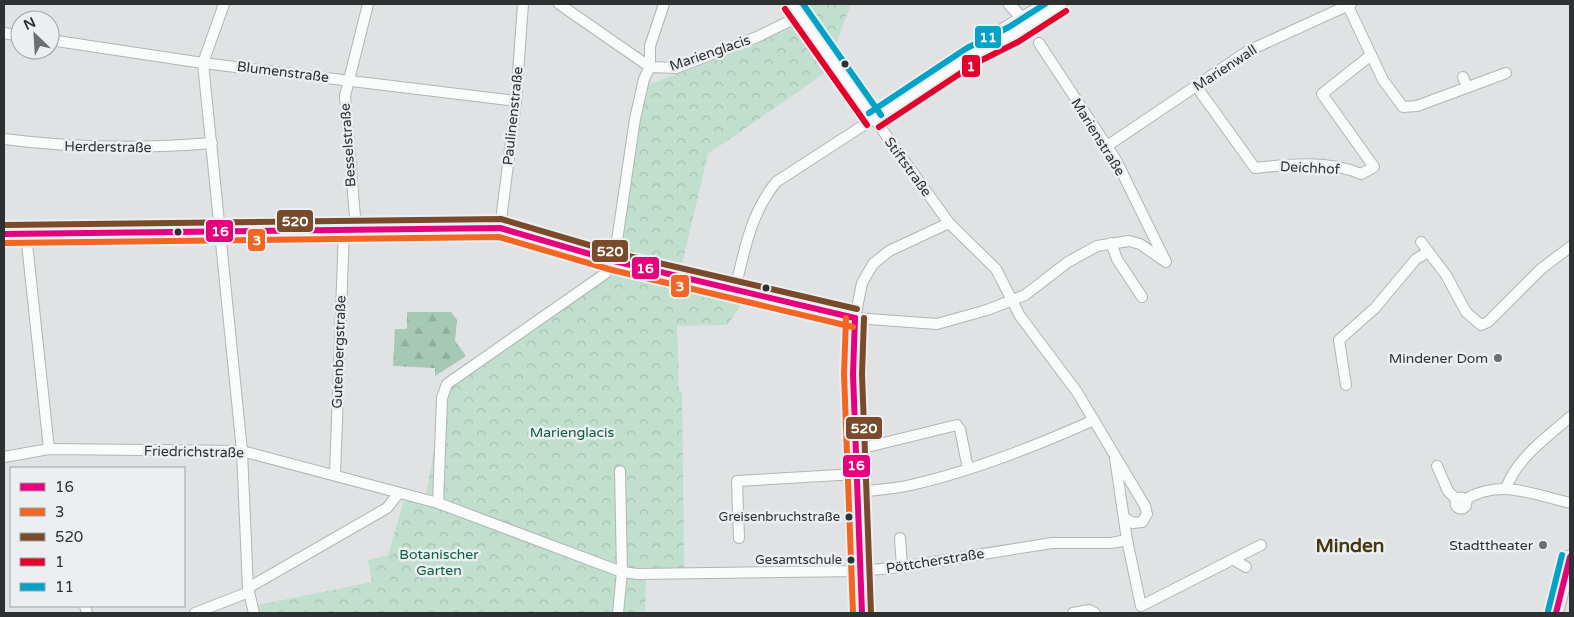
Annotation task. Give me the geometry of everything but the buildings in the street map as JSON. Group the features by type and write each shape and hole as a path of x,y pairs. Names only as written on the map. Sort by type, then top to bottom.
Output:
{"main road":[{"path":"1556,613 1567,587 1570,557"}],"street":[{"path":"224,4 203,62 242,451 248,590 254,613"},
{"name":"Besselstraße","path":"356,229 344,113 347,80 368,4"},
{"name":"Paulinenstraße","path":"500,228 516,101 523,4"},
{"path":"559,4 650,68"},
{"path":"650,68 650,46 664,4"},
{"name":"Stiftstraße","path":"792,4 949,223 996,269 1028,328 1077,392 1145,506 1146,518 1138,523 1125,518"},
{"path":"800,16 805,4"},
{"path":"1009,4 1021,17 1038,19"},
{"path":"972,55 996,33 1044,4"},
{"path":"735,289 753,219 762,199 776,182 972,55 1002,41 1061,4"},
{"path":"1349,4 1383,80 1403,107 1417,106 1465,82 1506,73"},
{"name":"Marienwall","path":"1107,146 1248,51 1349,4"},
{"name":"Marienglacis","path":"438,503 442,398 448,384 606,273 612,260 636,112 644,79 650,68 676,68 757,37 800,16"},
{"name":"Blumenstraße","path":"60,41 203,62 516,101"},
{"name":"Marienstraße","path":"1039,43 1107,146 1166,262 1140,244 1129,241 1111,243"},
{"name":"Deichhof","path":"1196,86 1255,168 1306,165 1351,170 1361,174 1374,167 1322,94 1371,55"},
{"name":"Herderstraße","path":"4,139 59,146 109,148 159,148 212,143"},
{"path":"862,613 853,374 855,318 862,283 873,264 889,251 949,223"},
{"path":"4,234 500,228 612,260 855,318 937,324 987,310 1012,300 1037,287 1081,253 1111,243 1117,259 1142,297"},
{"name":"Gutenbergstraße","path":"335,474 344,230"},
{"path":"26,234 49,449"},
{"path":"1421,242 1446,275 1466,312 1481,325 1488,322 1544,266 1570,247"},
{"path":"1346,385 1339,340 1375,308 1416,259 1428,252"},
{"path":"1506,488 1516,466 1525,456 1570,417"},
{"path":"858,492 908,486 968,469 1094,420"},
{"path":"855,450 958,427 968,469"},
{"name":"Friedrichstraße","path":"4,456 49,449 242,451 335,474 398,494 438,503"},
{"path":"1114,452 1127,540 1141,606 1261,545"},
{"path":"1437,466 1448,491 1461,500 1488,489 1506,488 1570,503"},
{"path":"618,613 622,572 620,471"},
{"path":"739,538 737,481 856,474"},
{"path":"195,613 248,590 386,508 398,494"},
{"path":"438,503 622,572"},
{"path":"900,538 902,568"},
{"name":"Pöttcherstraße","path":"622,572 860,571 902,568 1032,545 1071,542 1111,543 1127,540"},
{"path":"1234,560 1246,567"},
{"path":"1073,613 1089,610 1095,613"}],"green space":[{"name":"Marienglacis","path":"808,4 851,4 825,73 708,154 678,281 745,299 727,325 677,326 679,391 682,392 684,568 646,569 645,613 260,613 258,605 372,582 368,560 388,555 404,500 424,505 446,383 610,276 614,267 645,86 765,40 791,28"},
{"path":"407,312 451,312 457,320 455,341 466,356 435,376 435,368 393,366 395,329 407,329"}],"transit line":[{"name":"11","path":"803,4 881,115"},
{"name":"11","path":"869,113 967,48 1009,27 1045,4"},
{"name":"1","path":"785,9 867,125"},
{"name":"1","path":"879,127 976,63 1018,42 1066,11"},
{"name":"520","path":"4,225 501,219 616,253 857,309"},
{"name":"16","path":"4,234 500,228 614,261 855,318"},
{"name":"3","path":"4,243 499,237 612,270 853,327"},
{"name":"3","path":"846,318 844,374 853,613"},
{"name":"16","path":"855,318 853,374 862,613"},
{"name":"520","path":"864,318 862,374 871,613"},
{"name":"11","path":"1548,611 1562,555"},
{"name":"16","path":"1556,613 1570,557"}],"place":[{"name":"Mindener Dom","path":"1498,358"},
{"name":"Greisenbruchstraße","path":"849,517"},
{"name":"Stadttheater","path":"1543,545"},
{"name":"Gesamtschule","path":"851,560"}],"district":[{"name":"Minden","path":"1350,546"}],"park label":[{"name":"Botanischer Garten","path":"439,562"}]}
